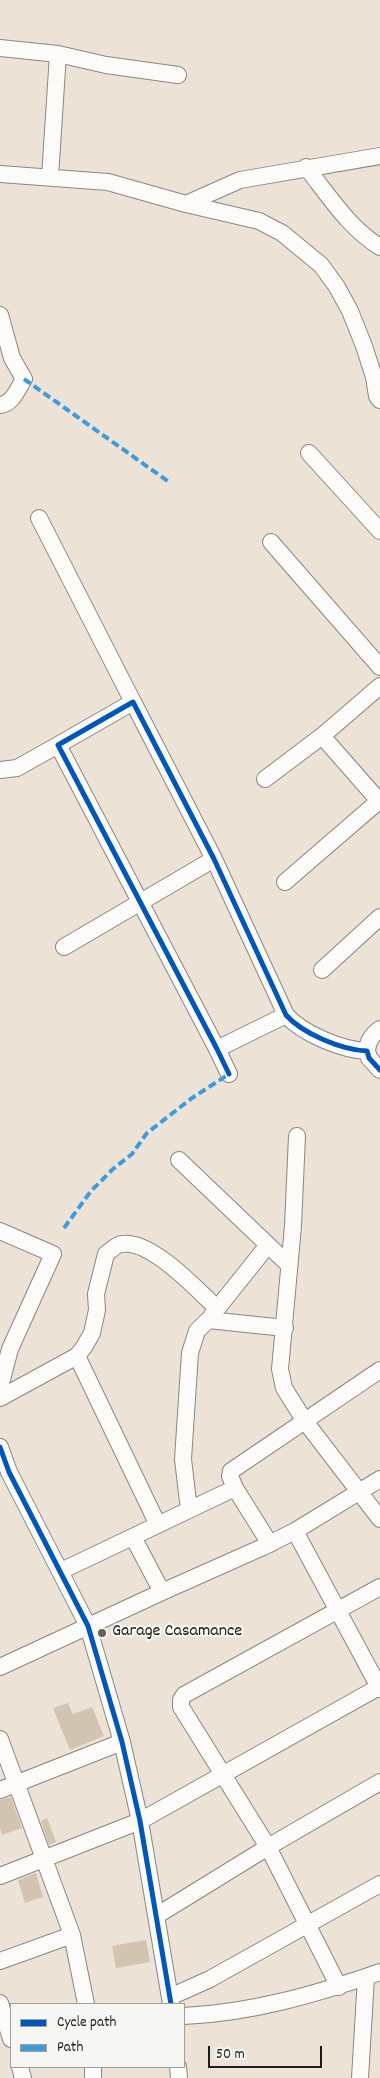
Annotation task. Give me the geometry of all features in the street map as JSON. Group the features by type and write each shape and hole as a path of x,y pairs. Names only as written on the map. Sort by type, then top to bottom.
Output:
{"street":[{"path":"0,48 58,54 106,65 178,75"},
{"path":"50,177 58,54"},
{"path":"186,204 240,180 306,167 380,156"},
{"path":"306,167 350,224 365,238 380,247"},
{"path":"0,174 108,182 186,204 259,221 282,233 321,265 337,287 350,311 364,346 374,377 377,396 380,400"},
{"path":"0,315 12,358 24,378 14,396 5,405 0,405"},
{"path":"309,453 380,531"},
{"path":"39,518 214,859 286,1015 294,1024 309,1033 327,1041 367,1051"},
{"path":"271,542 380,667"},
{"path":"265,779 322,736 380,686"},
{"path":"0,770 17,768 133,702"},
{"path":"286,882 380,801 322,736"},
{"path":"58,746 141,902 228,1074"},
{"path":"64,947 214,859"},
{"path":"322,970 380,918"},
{"path":"217,1049 286,1015"},
{"path":"380,1029 372,1035 367,1051 369,1058 380,1070"},
{"path":"297,1136 280,1380 304,1420 380,1519"},
{"path":"178,1160 289,1265"},
{"path":"0,1232 53,1254 10,1349 0,1387"},
{"path":"0,1398 77,1356 92,1333 97,1310 96,1294 106,1254 121,1244 138,1245 158,1256 212,1314 285,1328"},
{"path":"189,1510 183,1459 190,1352 197,1331 268,1245"},
{"path":"77,1356 158,1525"},
{"path":"270,1544 235,1488 230,1476 231,1471 380,1370"},
{"path":"0,1447 8,1472 88,1626 122,1742 140,1821 170,2000 380,1884"},
{"path":"0,1667 270,1544 295,1531 380,1479"},
{"path":"61,1571 235,1488"},
{"path":"0,1876 140,1821 380,1688 295,1531"},
{"path":"133,1537 162,1592"},
{"path":"339,1987 268,1847 181,1707 181,1700 184,1695 380,1587"},
{"path":"0,1739 72,1935 86,2003"},
{"path":"0,1790 122,1742"},
{"path":"156,1916 268,1847 380,1782"},
{"path":"0,1961 72,1935"},
{"path":"185,2016 252,2008 339,1987 373,1975 360,2078"},
{"path":"0,2003 8,2035"}],"building":[{"path":"68,1703 73,1714 92,1707 104,1736 70,1750 53,1708"},
{"path":"11,1797 22,1828 2,1835 0,1828 0,1800"},
{"path":"47,1818 56,1842 49,1845 41,1821"},
{"path":"36,1873 43,1897 25,1903 18,1880"},
{"path":"146,1940 150,1962 116,1968 112,1946"}],"marked path":[{"path":"24,379 169,482"},
{"path":"64,1228 91,1191 113,1169 132,1154 147,1133 192,1098 229,1074"}],"cycle path":[{"path":"229,1074 58,745 133,702 214,859 286,1015 302,1028 324,1040 346,1048 367,1051 369,1058 380,1070"},
{"path":"0,1447 9,1472 88,1626 122,1742 140,1821 171,2003"}],"place":[{"name":"Garage Casamance","path":"102,1633"}]}
